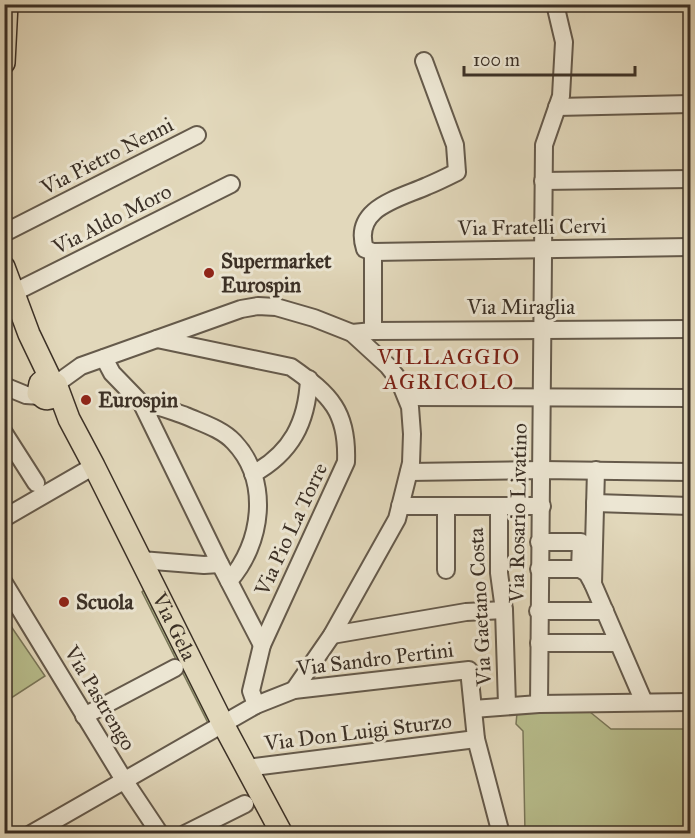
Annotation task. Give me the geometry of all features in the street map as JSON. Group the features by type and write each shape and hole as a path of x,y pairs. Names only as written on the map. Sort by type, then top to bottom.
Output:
{"main road":[{"path":"4,63 7,4"},
{"path":"4,267 39,357"},
{"name":"Via Gela","path":"39,357 47,387 69,419 94,466 223,724 282,834"}],"street":[{"name":"Via Rosario Livatino","path":"539,704 538,611 542,506 544,145 561,96 564,42 555,4"},
{"path":"373,331 373,252 365,249 361,237 366,222 385,203 457,172 455,145 424,62"},
{"path":"557,107 690,105"},
{"name":"Via Pietro Nenni","path":"4,233 197,135"},
{"path":"543,181 690,179"},
{"name":"Via Aldo Moro","path":"13,293 231,184"},
{"name":"Via Fratelli Cervi","path":"373,252 690,247"},
{"path":"9,387 47,387 81,366 241,309 258,306 276,307 296,312 352,333 388,366 407,396 412,434 410,472 397,519 332,635 294,690"},
{"name":"Via Miraglia","path":"352,333 690,329"},
{"name":"Via Pio La Torre","path":"158,339 291,367 309,380 335,406 342,417 347,436 346,462 262,645 251,691 256,705"},
{"path":"39,357 54,366 81,366"},
{"path":"104,358 112,373 142,404 262,645"},
{"name":"Via Pio La Torre","path":"253,474 272,463 291,441 306,408 309,380"},
{"path":"407,396 690,398"},
{"path":"306,408 314,403 335,406"},
{"path":"142,404 153,404 225,435 235,443 253,474 258,509 257,528 248,555 240,569 229,581"},
{"path":"4,433 36,483"},
{"path":"4,518 94,466"},
{"path":"410,472 542,470 690,472"},
{"path":"593,584 596,470"},
{"path":"595,504 690,506"},
{"path":"400,506 542,506"},
{"name":"Via Gaetano Costa","path":"499,506 499,573 504,610 507,705"},
{"path":"446,507 446,570"},
{"path":"539,542 580,542 580,569"},
{"path":"141,560 204,565 220,564"},
{"path":"539,569 580,569 587,573 644,702"},
{"name":"Via Pastrengo","path":"4,584 84,716 160,834"},
{"path":"332,635 466,612 504,610"},
{"path":"538,611 605,611"},
{"path":"539,643 618,643"},
{"path":"84,716 175,668"},
{"name":"Via Sandro Pertini","path":"30,834 256,705 294,690 469,670 473,709"},
{"name":"Via Don Luigi Sturzo","path":"473,709 507,705 690,702"},
{"path":"473,709 476,740 501,834"},
{"name":"Via Don Luigi Sturzo","path":"246,768 476,740"},
{"path":"185,834 245,804"}],"green space":[{"path":"145,589 214,723 209,725 142,592"},
{"path":"4,616 45,676 5,702 4,702"},
{"path":"590,712 611,729 690,729 690,825 687,825 680,833 525,833 523,731 516,724 517,713"}],"place":[{"name":"Supermarket Eurospin","path":"209,273"},
{"name":"Eurospin","path":"86,400"},
{"name":"Scuola","path":"64,602"}],"district":[{"name":"VILLAGGIO AGRICOLO","path":"449,368"}]}
